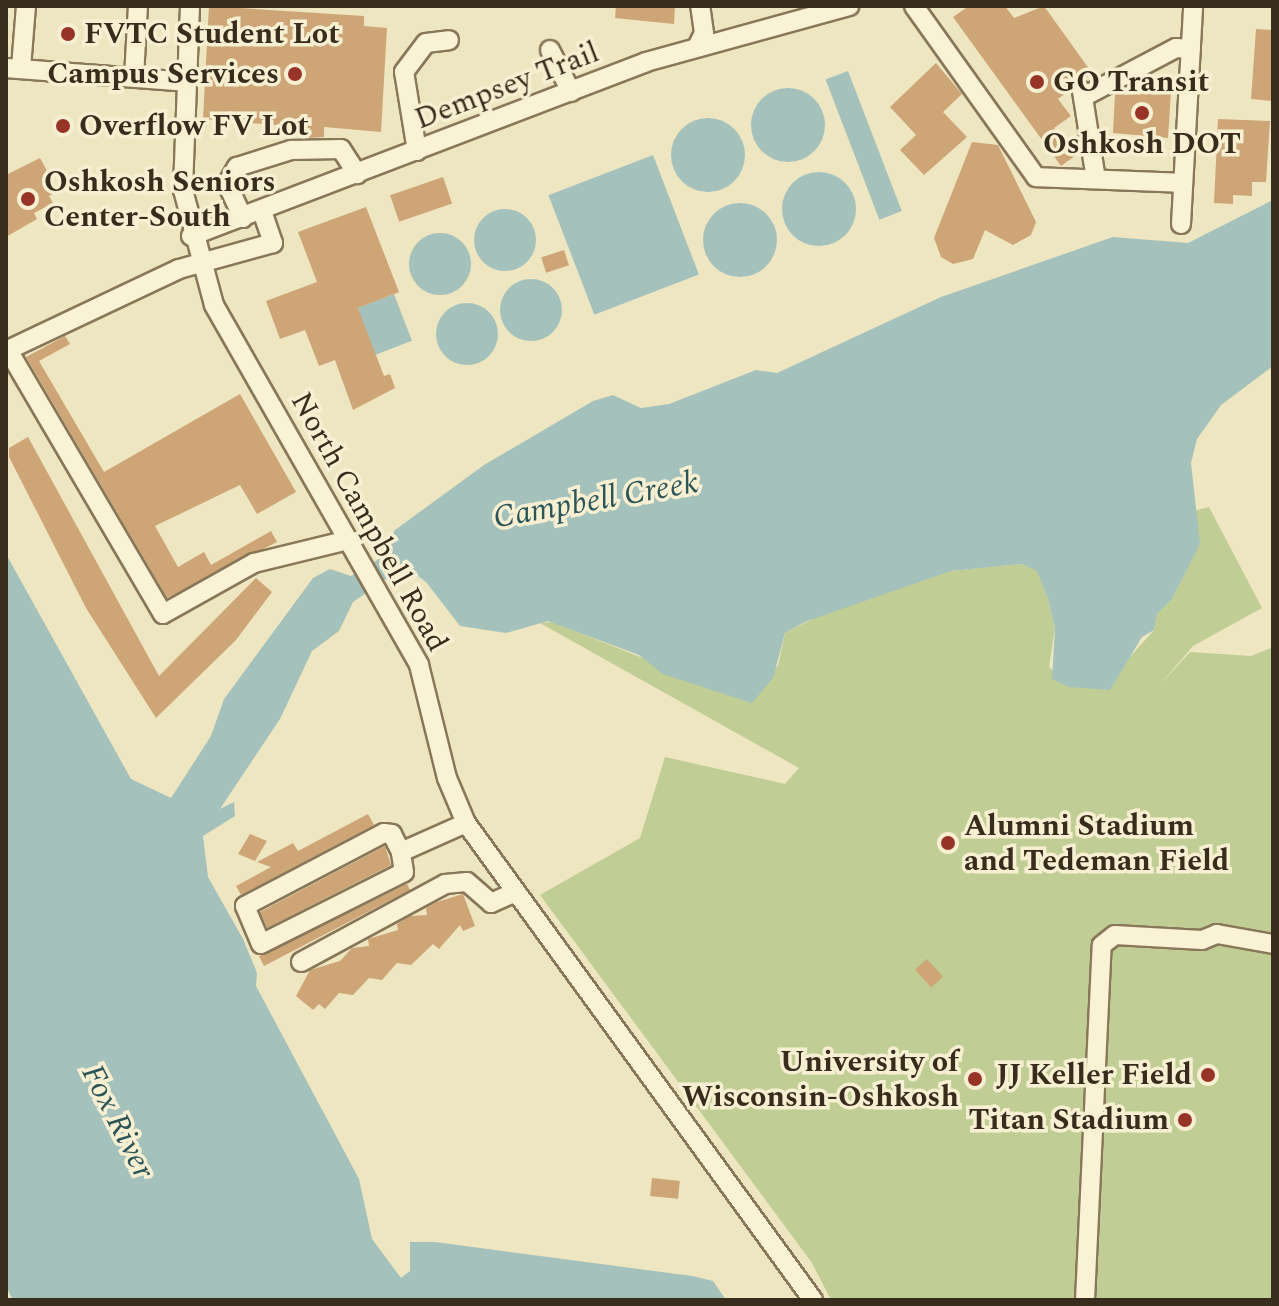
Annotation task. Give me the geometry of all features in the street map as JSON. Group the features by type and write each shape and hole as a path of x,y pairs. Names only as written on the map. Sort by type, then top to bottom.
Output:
{"street":[{"path":"26,6 14,68 186,82"},
{"path":"134,77 138,6"},
{"name":"North Campbell Road","path":"190,6 182,174 198,263 223,324 365,567 427,685 447,778 466,823 813,1300"},
{"path":"698,45 704,33 700,6"},
{"name":"Dempsey Trail","path":"191,236 698,45 790,15 849,6"},
{"path":"914,6 1036,177 1183,183"},
{"path":"1181,224 1193,6"},
{"path":"417,151 404,72 426,43 449,40"},
{"path":"1096,179 1083,94 1176,48 1191,49"},
{"path":"550,50 571,92"},
{"path":"243,218 227,184 237,167 291,150 341,149 357,174"},
{"path":"262,211 273,243 198,263 8,350 163,614 254,563 348,540"},
{"path":"401,852 466,823"},
{"path":"384,833 392,834 401,852 404,872 261,944 245,906 384,833"},
{"path":"301,962 445,884 467,882 491,903 516,892"},
{"path":"1085,1300 1102,945 1115,935 1202,940 1217,934 1273,944"}],"green space":[{"name":"University of Wisconsin-Oshkosh","path":"1209,507 1262,608 1193,646 1158,687 1190,652 1251,656 1273,647 1273,1300 831,1300 812,1263 540,895 640,838 665,757 785,784 799,768 540,623 552,622 736,695 778,666 785,633 828,611 951,571 1021,564 1038,571 1048,599 1055,628 1049,667 1069,687 1103,687 1154,630 1157,614 1172,599 1199,544 1193,511"}],"water":[{"path":"848,71 902,211 879,220 826,80"},
{"path":"788,88 802,91 814,99 822,111 825,125 822,139 814,151 802,159 788,162 774,159 762,151 754,139 751,125 754,111 762,99 774,91"},
{"path":"708,118 722,121 734,129 742,141 745,155 742,169 734,181 722,189 708,192 694,189 682,181 674,169 671,155 674,141 682,129 694,121"},
{"path":"653,155 699,274 594,315 548,195"},
{"path":"819,172 833,175 845,183 853,195 856,209 853,223 845,235 833,243 819,246 805,243 793,235 785,223 782,209 785,195 793,183 805,175"},
{"path":"1273,200 1273,366 1221,405 1197,439 1191,463 1200,544 1172,599 1157,614 1154,630 1142,637 1110,690 1069,687 1052,679 1055,628 1048,599 1037,571 1021,564 951,571 807,621 785,633 773,678 752,703 663,674 639,655 548,621 506,633 460,626 426,582 414,573 392,575 353,602 339,631 312,651 280,719 220,809 234,802 235,816 203,836 208,877 243,939 257,973 256,986 359,1179 372,1239 401,1278 410,1271 410,1242 435,1242 692,1276 713,1281 726,1300 13,1300 6,1287 6,554 131,779 171,798 211,736 224,699 313,578 330,569 351,576 379,559 395,530 484,465 593,401 613,395 641,408 669,404 756,370 777,373 941,297 1113,237 1188,243"},
{"path":"740,203 754,206 766,214 774,226 777,240 774,254 766,266 754,274 740,277 726,274 714,266 706,254 703,240 706,226 714,214 726,206"},
{"path":"505,209 517,211 527,218 534,228 534,252 527,262 517,269 505,271 493,269 483,262 476,252 474,240 476,228 483,218 493,211"},
{"path":"434,233 446,233 462,242 469,252 469,276 462,286 446,295 434,295 414,281 409,270 409,258 423,238"},
{"path":"531,279 543,281 553,288 560,298 560,322 553,332 543,339 531,341 519,339 509,332 502,322 500,310 502,298 509,288 519,281"},
{"path":"394,294 412,341 376,355 358,308"},
{"path":"467,303 479,305 489,312 496,322 496,346 489,356 479,363 467,365 455,363 445,356 438,346 436,334 438,322 445,312 455,305"}],"building":[{"name":"Campus Services","path":"209,6 364,16 364,26 387,28 381,132 324,127 324,137 309,138 310,128 203,119"},
{"path":"616,6 675,6 674,24 615,18"},
{"name":"GO Transit","path":"969,6 1005,6 1014,18 1044,6 1092,73 1058,99 1071,116 1054,128 1075,156 1061,166 953,17"},
{"path":"1256,29 1273,30 1273,101 1251,99"},
{"path":"936,63 962,94 943,112 967,137 924,175 900,150 916,135 890,107"},
{"name":"Oshkosh DOT","path":"1123,89 1171,92 1168,138 1113,133 1115,94"},
{"path":"1218,119 1270,121 1266,182 1252,182 1252,196 1233,195 1233,204 1214,203"},
{"path":"972,142 998,145 1036,222 1031,235 1013,245 985,230 973,259 953,264 941,257 934,238"},
{"name":"Oshkosh Seniors Center-South","path":"40,158 58,191 49,196 53,203 34,213 37,219 6,237 6,175"},
{"path":"443,177 452,203 399,222 390,195"},
{"path":"366,207 399,292 358,308 384,376 390,374 395,388 353,410 335,360 319,366 305,330 280,339 266,301 317,282 298,232"},
{"path":"564,250 569,265 546,273 541,257"},
{"path":"65,336 70,344 39,361 104,472 240,394 296,492 257,514 240,485 155,526 178,567 204,552 211,565 271,531 277,542 167,598 26,357"},
{"path":"28,437 159,676 256,578 272,592 236,640 156,718 86,608 9,457 9,448"},
{"path":"368,814 374,825 241,895 236,886 271,867 257,862 293,843 298,851"},
{"path":"250,834 267,841 255,861 238,854"},
{"path":"385,846 391,865 267,928 260,912"},
{"path":"407,884 410,890 264,966 259,956"},
{"path":"463,894 475,926 463,931 460,925 439,949 433,944 411,965 397,963 382,980 369,978 353,995 339,993 325,1009 319,1004 313,1010 296,996 310,970 340,961 352,948 369,946 368,939 398,930 397,924 410,916 427,915 426,908"},
{"path":"927,959 943,977 931,988 915,970"},
{"path":"652,1178 680,1181 678,1199 650,1196"}],"place":[{"name":"FVTC Student Lot","path":"68,34"},
{"name":"Campus Services","path":"295,74"},
{"name":"GO Transit","path":"1037,82"},
{"name":"Oshkosh DOT","path":"1142,113"},
{"name":"Overflow FV Lot","path":"63,126"},
{"name":"Oshkosh Seniors Center-South","path":"28,199"},
{"name":"Alumni Stadium and Tedeman Field","path":"948,843"},
{"name":"JJ Keller Field","path":"1208,1075"},
{"name":"University of Wisconsin-Oshkosh","path":"975,1079"},
{"name":"Titan Stadium","path":"1185,1120"}],"water label":[{"name":"Campbell Creek","path":"596,501"},
{"name":"Fox River","path":"117,1122"}]}
